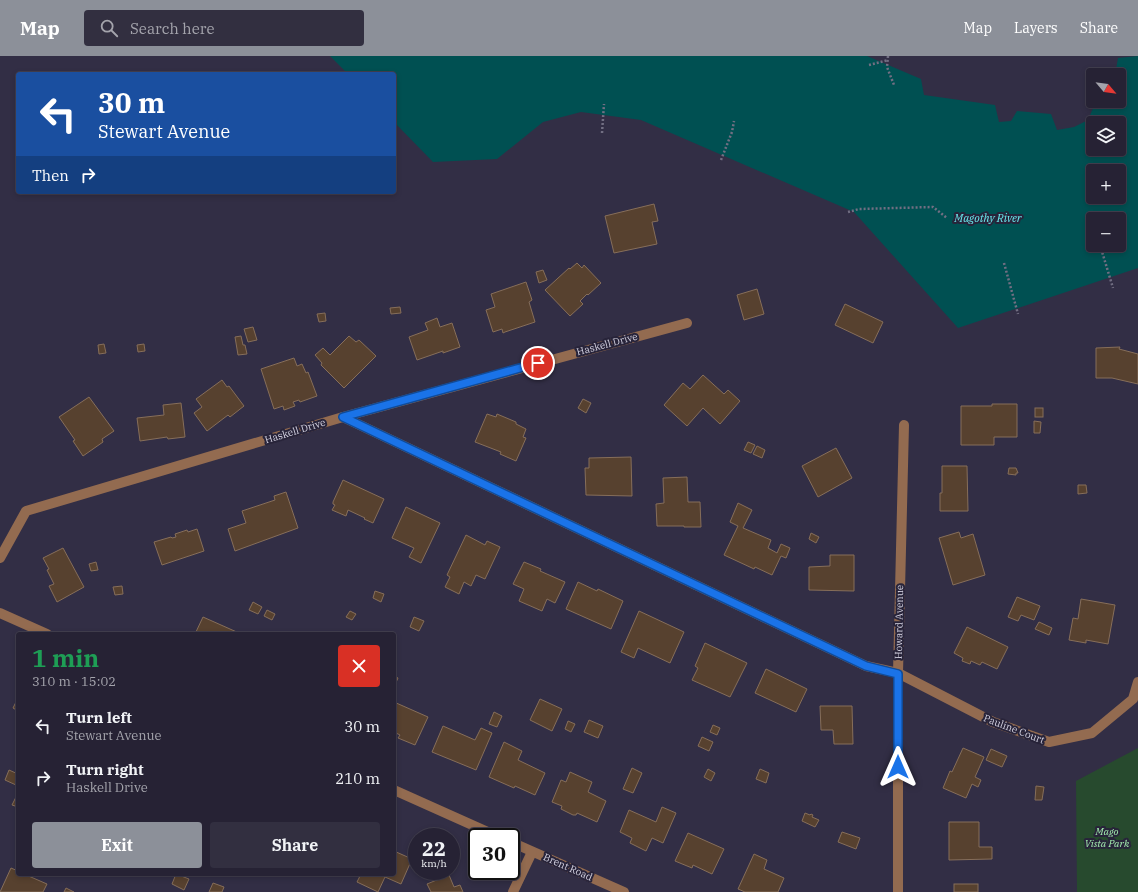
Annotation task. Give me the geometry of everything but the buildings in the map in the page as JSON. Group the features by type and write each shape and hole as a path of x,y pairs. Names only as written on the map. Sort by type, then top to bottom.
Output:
{"street":[{"name":"Haskell Drive","path":"0,558 26,511 343,417 688,322"},
{"name":"Pauline Court","path":"343,417 866,666 898,674 993,722 1049,742 1092,733 1133,699 1138,682"},
{"name":"Howard Avenue","path":"898,892 898,674 904,425"},
{"path":"0,613 43,632"},
{"path":"396,791 479,828"},
{"name":"Brent Road","path":"520,846 624,892"},
{"path":"514,892 532,852"}],"path":[{"path":"888,56 887,67 894,85"},
{"path":"869,65 888,60"},
{"path":"602,133 604,104"},
{"path":"721,160 732,132 734,121"},
{"path":"848,212 859,208 933,207 947,218"},
{"path":"1102,252 1113,288"},
{"path":"1004,263 1018,314"}],"green space":[{"name":"Mago Vista Park","path":"1138,748 1138,892 1077,892 1076,781"}],"water":[{"name":"Magothy River","path":"330,56 867,56 921,79 924,95 995,105 999,122 1011,121 1017,111 1051,114 1057,130 1074,127 1086,121 1086,156 1126,156 1126,116 1090,116 1093,108 1126,108 1126,68 1116,68 1118,58 1138,56 1138,268 958,328 854,212 641,120 581,112 543,122 497,159 433,162 396,124 396,72 346,72"}],"route":[{"path":"538,363 343,417 866,666 898,674 898,767"}]}
